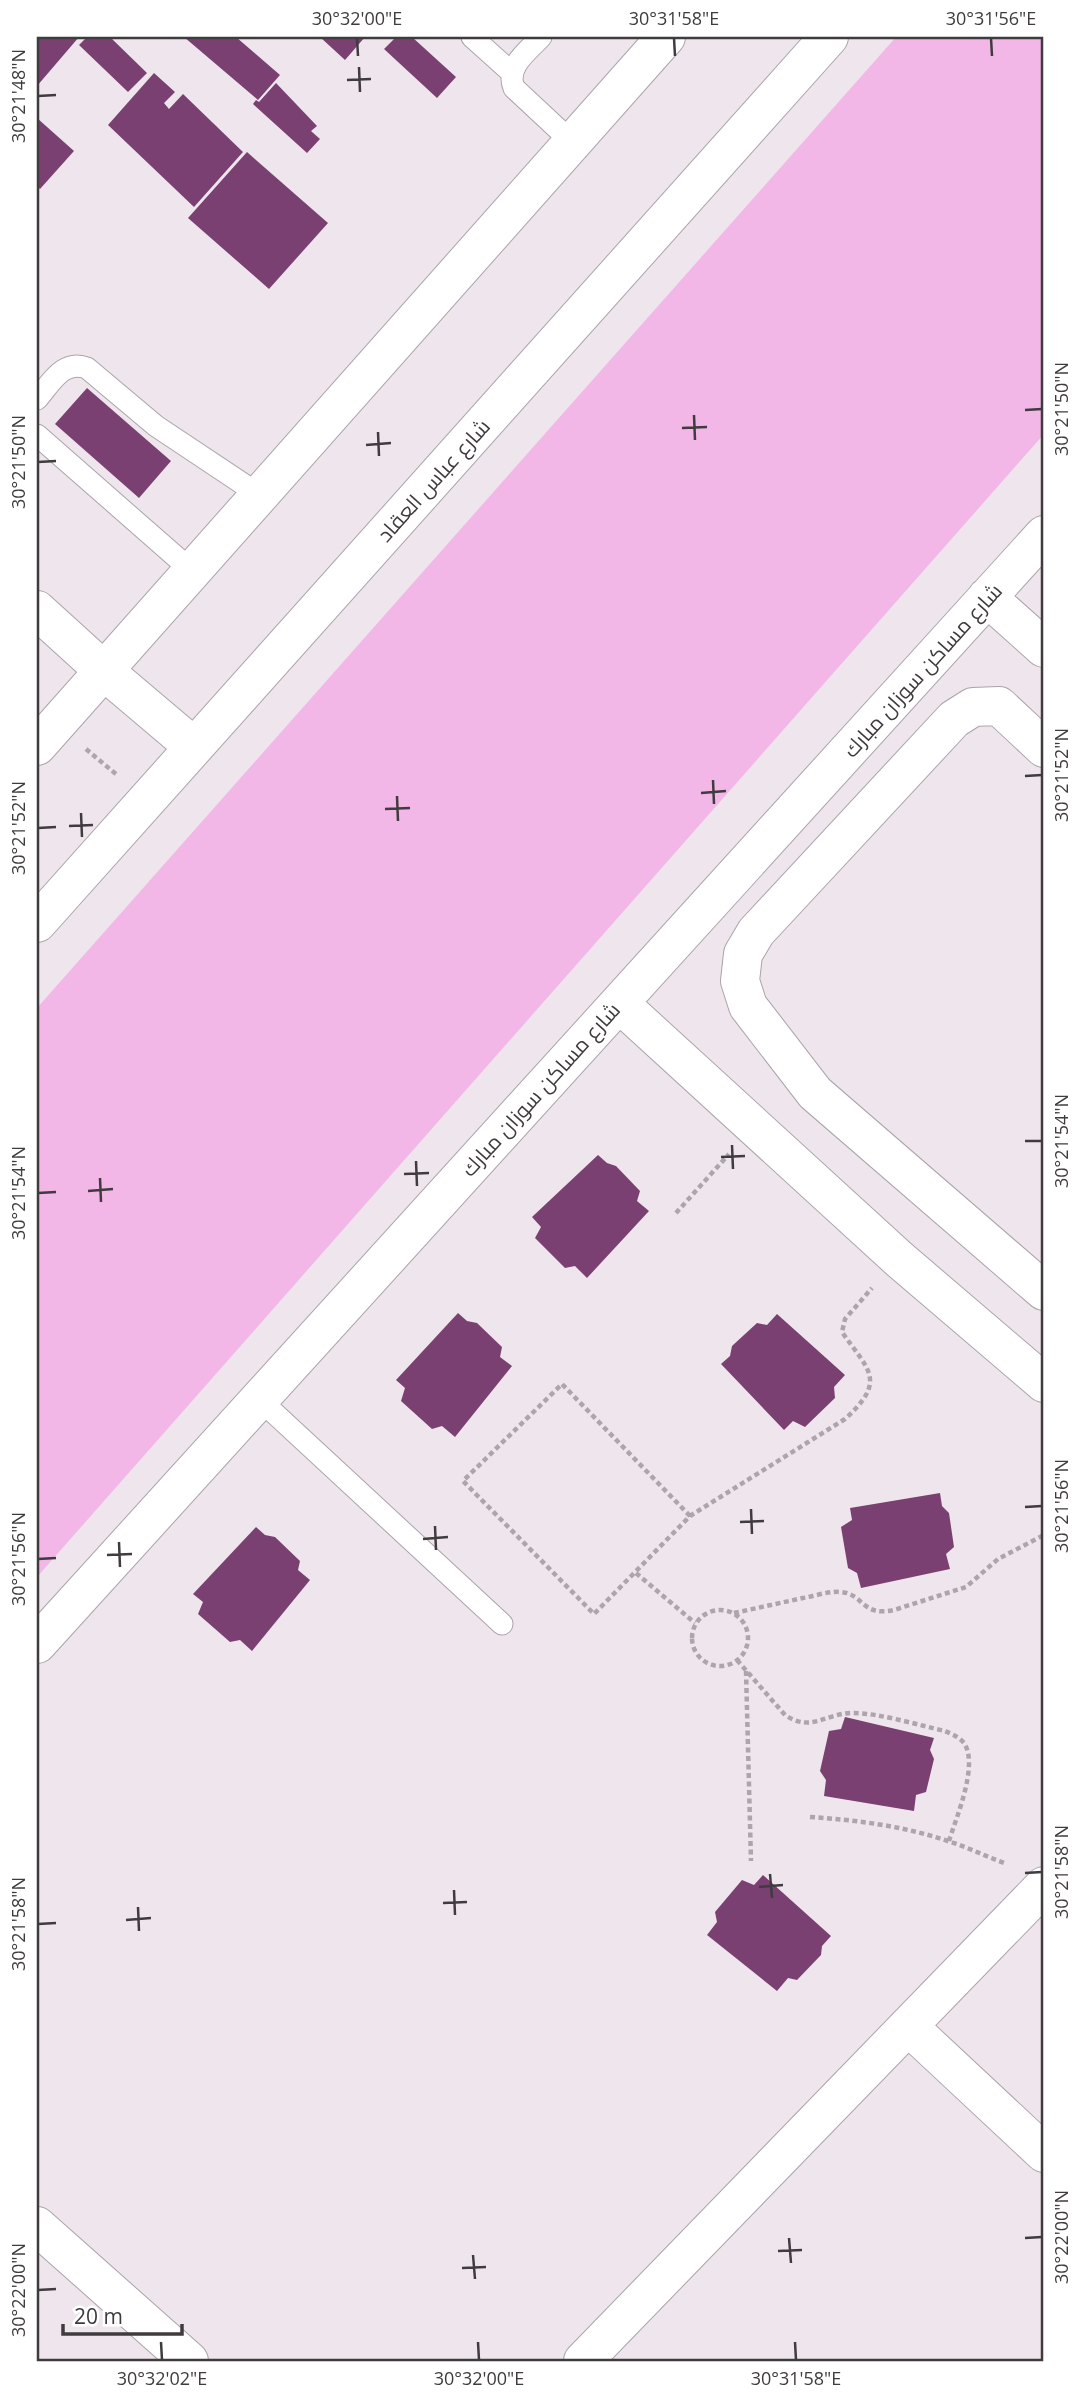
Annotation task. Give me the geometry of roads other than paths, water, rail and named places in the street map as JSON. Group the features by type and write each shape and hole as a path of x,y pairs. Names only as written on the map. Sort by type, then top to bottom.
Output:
{"street":[{"name":"شارع عباس العقاد","path":"37,923 829,37"},
{"path":"47,734 573,143 654,41"},
{"name":"شارع مساكن سوزان مبارك","path":"37,1644 1044,535"},
{"path":"988,597 1044,649"},
{"path":"37,610 194,747"},
{"path":"1044,748 999,706 973,707 954,719 756,932 743,954 740,981 748,1006 816,1093 1044,1292"},
{"path":"619,1003 899,1259 1044,1383"},
{"path":"583,2361 1044,1886"},
{"path":"908,2026 1044,2152"},
{"path":"37,2225 189,2361"}],"lane":[{"path":"472,37 511,72"},
{"path":"541,37 511,72 511,80 514,88 573,143"},
{"path":"37,399 71,365 87,368 156,426 258,494"},
{"path":"37,435 191,570"},
{"path":"258,1399 502,1624"}]}
